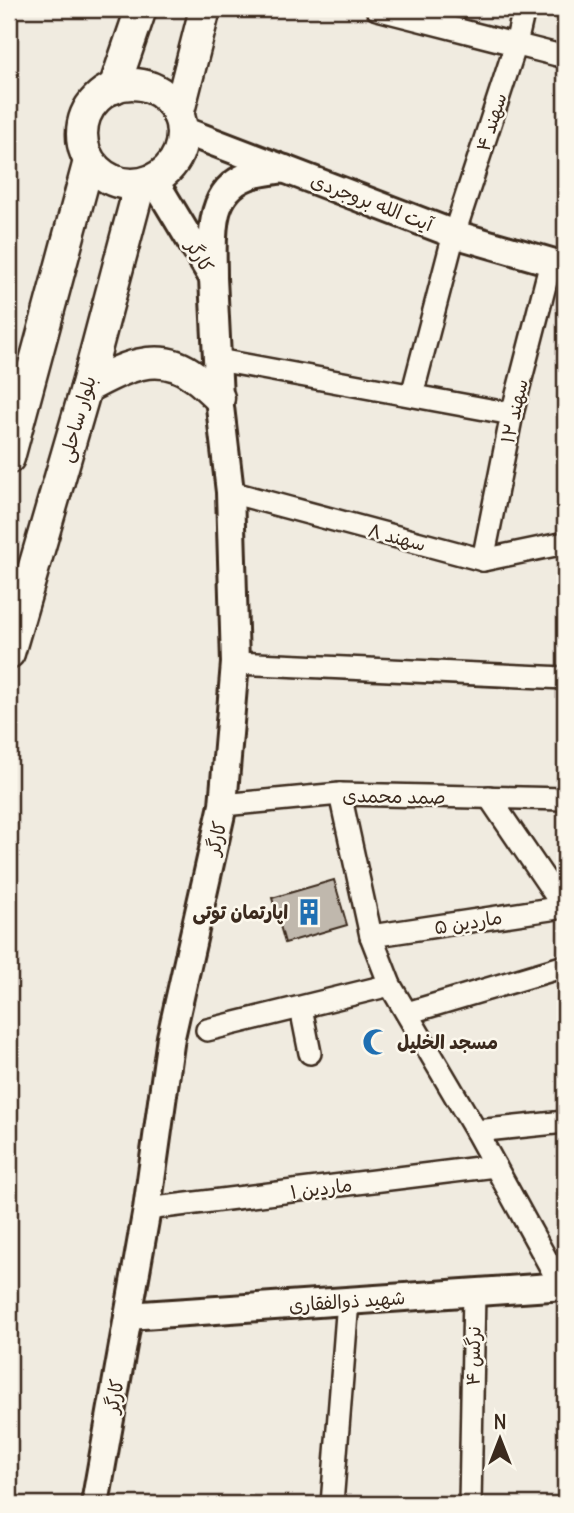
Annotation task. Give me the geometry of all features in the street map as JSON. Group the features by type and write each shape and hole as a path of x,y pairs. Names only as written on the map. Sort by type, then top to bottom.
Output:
{"main road":[{"path":"114,88 141,9"},
{"path":"180,123 167,99 152,88 133,85 114,88 96,100 84,118 82,141 89,161 111,180 126,184 147,182 166,171 176,160 181,146 180,123 205,9"},
{"path":"9,458 89,161"},
{"name":"بلوار ساحلی","path":"9,653 147,182"},
{"path":"86,388 122,368 146,363 160,364 173,365 192,374 219,398"}],"street":[{"path":"377,9 565,57"},
{"name":"سهند ۴","path":"412,395 454,233 516,44 524,9"},
{"name":"آیت الله بروجردی","path":"180,123 285,169 454,233 558,264"},
{"path":"213,278 213,217 222,196 246,177 285,169"},
{"name":"کارگر","path":"95,1504 147,1209 171,1037 223,805 235,663 230,492 219,398 213,278 147,182"},
{"name":"سهند ۱۲","path":"483,560 512,414 558,264"},
{"path":"218,360 512,414"},
{"name":"سهند ۸","path":"230,492 483,560 565,543"},
{"path":"235,663 565,678"},
{"path":"340,794 371,936 390,985 563,1286"},
{"name":"صمد محمدی","path":"223,805 340,794 565,799"},
{"path":"489,797 565,908"},
{"name":"ماردین ۵","path":"371,936 565,908"},
{"path":"407,1013 565,966"},
{"path":"207,1030 390,985"},
{"path":"301,1008 310,1053"},
{"path":"476,1131 565,1122"},
{"name":"ماردین ۱","path":"147,1209 495,1166"},
{"name":"شهید ذوالفقاری","path":"128,1316 563,1286"},
{"name":"نرگس ۴","path":"470,1504 474,1292"},
{"path":"332,1504 348,1301"}],"building":[{"name":"اپارتمان توتی","path":"334,880 347,925 285,943 272,898"}],"place":[{"name":"اپارتمان توتی","path":"309,912"},
{"name":"مسجد الخلیل","path":"376,1042"}]}
